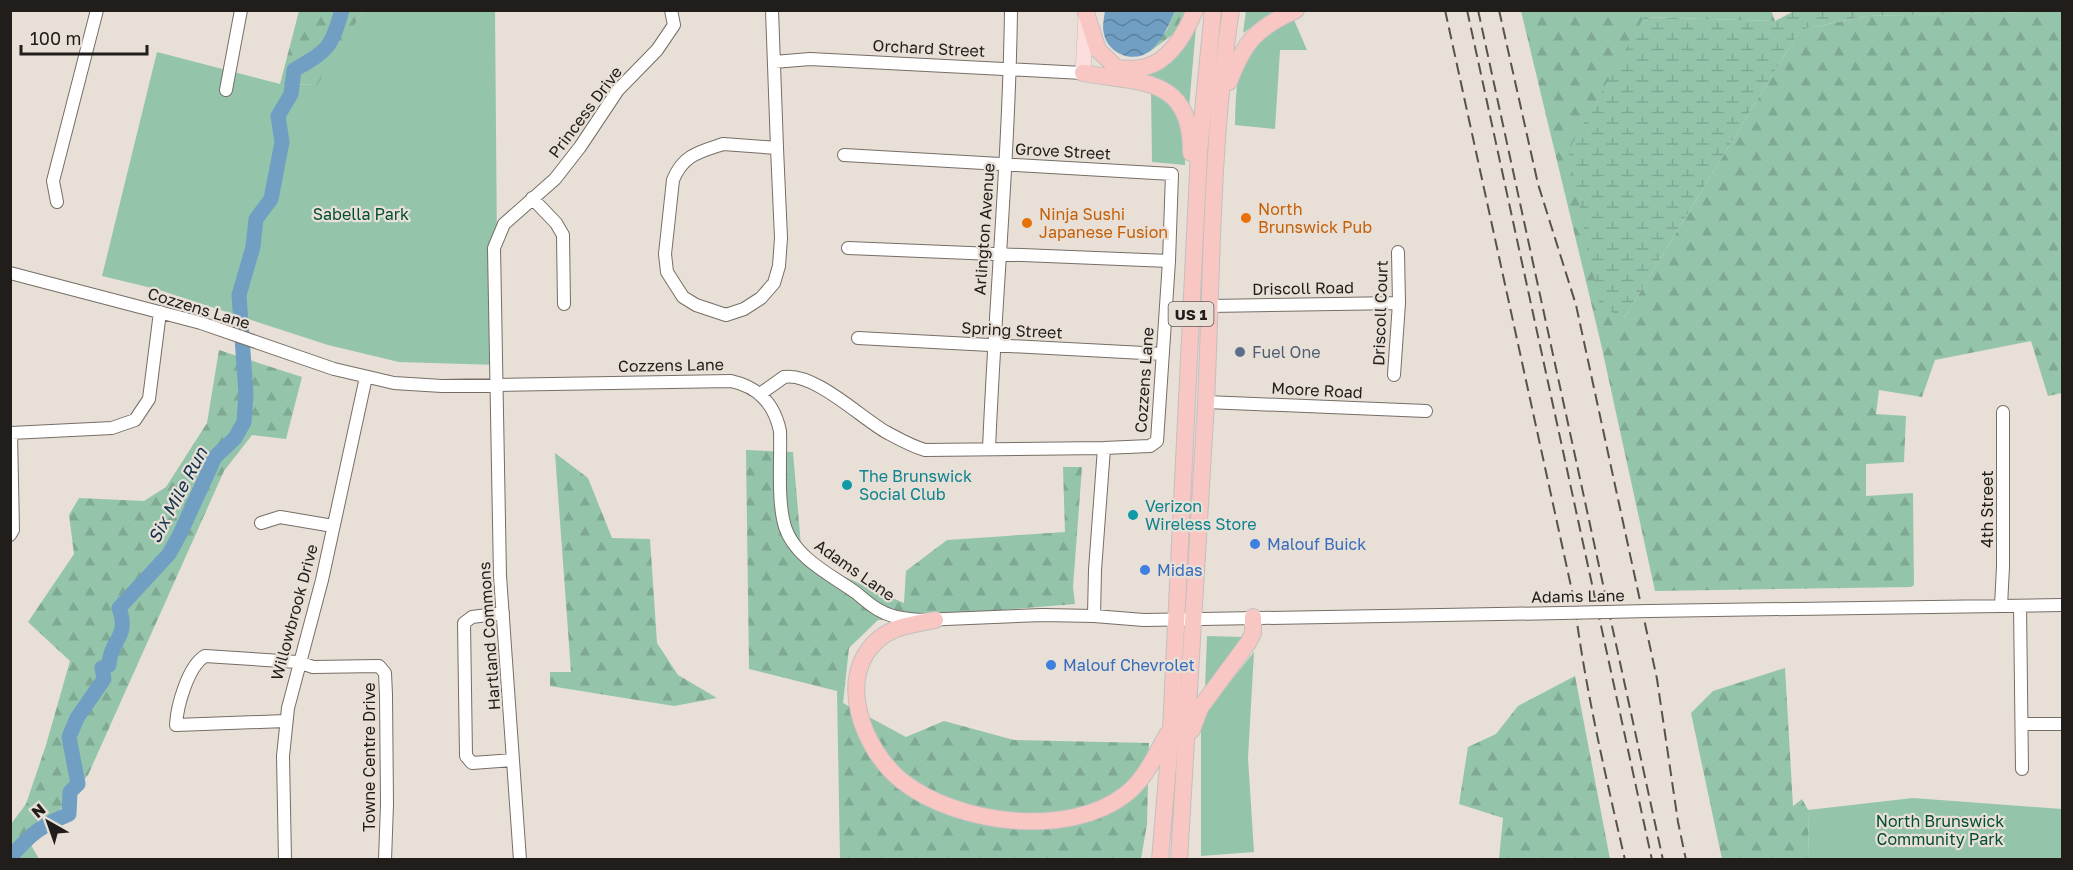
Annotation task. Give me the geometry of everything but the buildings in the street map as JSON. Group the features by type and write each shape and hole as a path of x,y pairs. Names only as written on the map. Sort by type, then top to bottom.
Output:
{"highway":[{"path":"1083,72 1117,68 1138,69 1158,61 1177,42 1195,10"},
{"name":"US 1","path":"1179,860 1185,757 1184,618 1195,243 1202,112 1213,10"},
{"name":"US 1","path":"1160,860 1171,729 1206,402 1220,105 1231,10"},
{"path":"1220,105 1237,60 1248,41 1270,23 1296,10"},
{"path":"1086,12 1098,50 1117,68"},
{"path":"1083,72 1152,84 1169,94 1178,104 1190,131 1195,243"},
{"path":"1185,757 1198,712 1248,643 1252,633 1253,617"},
{"path":"935,620 897,629 881,638 871,647 862,661 857,686 857,704 862,723 878,756 903,782 932,799 962,811 992,818 1055,820 1085,813 1112,803 1131,789 1147,771 1171,729"}],"main road":[{"path":"1083,72 1086,12"}],"street":[{"path":"57,202 53,181 97,10"},
{"name":"Princess Drive","path":"498,385 494,248 504,224 555,179 580,147 618,90 657,50 674,25 672,10"},
{"path":"772,10 781,238 779,266 774,283 761,298 744,309 726,315 696,305 683,297 667,272 666,245 673,180 677,169 691,155 723,144 777,148"},
{"name":"Arlington Avenue","path":"989,449 1010,69 1011,10"},
{"path":"226,90 238,11"},
{"name":"Orchard Street","path":"774,62 810,59 1083,72"},
{"name":"Grove Street","path":"844,155 1172,174"},
{"name":"Cozzens Lane","path":"10,273 160,312 334,369 418,386 731,381 752,388 760,394 784,377 801,378 853,408 885,431 913,447 925,450 1149,446 1157,441 1169,261 1172,174"},
{"path":"532,198 563,235 564,304"},
{"path":"848,248 1169,261"},
{"name":"Driscoll Court","path":"1394,375 1399,303 1398,252"},
{"name":"Driscoll Road","path":"1209,306 1399,303"},
{"path":"10,535 13,530 10,433 103,429 135,420 149,399 160,312"},
{"name":"Spring Street","path":"858,338 1163,354"},
{"name":"Willowbrook Drive","path":"285,860 283,756 285,721 298,662 322,580 366,377"},
{"name":"Hartland Commons","path":"498,385 500,576 520,860"},
{"name":"Adams Lane","path":"760,394 772,407 779,424 783,517 788,534 795,545 815,564 881,611 910,619 1094,616 1144,620 2062,605"},
{"name":"Moore Road","path":"1206,402 1426,411"},
{"name":"4th Street","path":"2001,606 2003,412"},
{"path":"1094,616 1104,448"},
{"path":"261,523 280,517 333,526"},
{"path":"2020,606 2022,769"},
{"path":"503,613 472,617 464,623 466,756 472,763 513,760"},
{"name":"Towne Centre Drive","path":"285,721 176,724 177,711 195,663 205,656 298,662 313,667 379,666 385,673 387,804 385,860"},
{"path":"2023,724 2062,724"}],"green space":[{"path":"1771,10 1775,21 1644,17 1624,318 1800,30 1866,16 2062,11 2062,393 2048,396 2031,341 1935,360 1922,397 1879,390 1876,414 1906,416 1904,462 1866,464 1866,496 1913,493 1914,585 1911,587 1655,591 1601,344 1521,11"},
{"path":"2037,10 2037,12 1866,16 1800,30 1624,318 1600,306 1568,151 1644,17 1775,21 1794,11"},
{"path":"299,11 363,11 317,85 280,84"},
{"name":"Sabella Park","path":"363,11 495,11 498,365 399,362 328,345 156,289 102,276 157,52 280,84 316,85"},
{"path":"1175,11 1186,11 1176,32 1148,53 1167,30"},
{"path":"1246,11 1283,11 1259,22 1243,33"},
{"path":"1294,20 1307,50 1280,50 1275,129 1235,125 1239,73 1249,49 1256,39 1267,31"},
{"path":"1196,27 1189,107 1146,75"},
{"path":"1151,91 1171,103 1185,129 1185,165 1152,162"},
{"path":"219,350 302,377 286,439 252,435 224,471 88,775 31,845 39,859 11,859 11,824 26,804 70,661 28,622 74,554 69,515 79,498 144,501 166,487 207,423"},
{"path":"746,450 793,452 802,558 904,603 906,571 947,540 1065,532 1063,467 1082,467 1073,587 1075,604 878,620 849,648 843,703 906,737 944,721 1014,740 1149,743 1147,824 1141,859 840,859 837,691 749,669"},
{"path":"555,453 588,478 612,538 650,539 657,643 678,675 717,698 674,706 550,686 550,672 571,672"},
{"path":"1207,636 1242,637 1205,689"},
{"path":"1254,652 1248,758 1254,852 1201,856 1201,718"},
{"path":"1785,668 1793,806 1802,799 1808,810 1809,859 1722,859 1691,713 1713,691"},
{"path":"1575,676 1610,859 1499,859 1503,818 1459,804 1468,747 1496,734 1518,706"},
{"name":"North Brunswick Community Park","path":"1913,798 2062,809 2062,859 1809,859 1808,810"}],"water":[{"path":"1105,10 1175,11 1168,27 1150,51 1137,57 1129,57 1116,52 1106,41 1103,28"}],"waterway":[{"name":"Six Mile Run","path":"10,858 36,832 69,814 70,792 78,784 69,737 77,718 104,679 102,668 109,665 110,656 121,632 122,618 119,608 169,554 215,457 235,438 244,422 246,394 239,295 253,247 256,219 271,199 282,142 278,116 291,94 294,70 327,47 335,33 342,10"}],"railway":[{"path":"1445,10 1574,600 1590,698 1625,860"},
{"path":"1467,10 1652,860"},
{"path":"1478,10 1663,860"},
{"path":"1499,10 1538,184 1576,305 1657,679 1678,822 1686,860"}],"place":[{"name":"North Brunswick Pub","path":"1246,218"},
{"name":"Ninja Sushi Japanese Fusion","path":"1027,223"},
{"name":"Fuel One","path":"1240,352"},
{"name":"The Brunswick Social Club","path":"847,485"},
{"name":"Verizon Wireless Store","path":"1133,515"},
{"name":"Malouf Buick","path":"1255,544"},
{"name":"Midas","path":"1145,570"},
{"name":"Malouf Chevrolet","path":"1051,665"}]}
